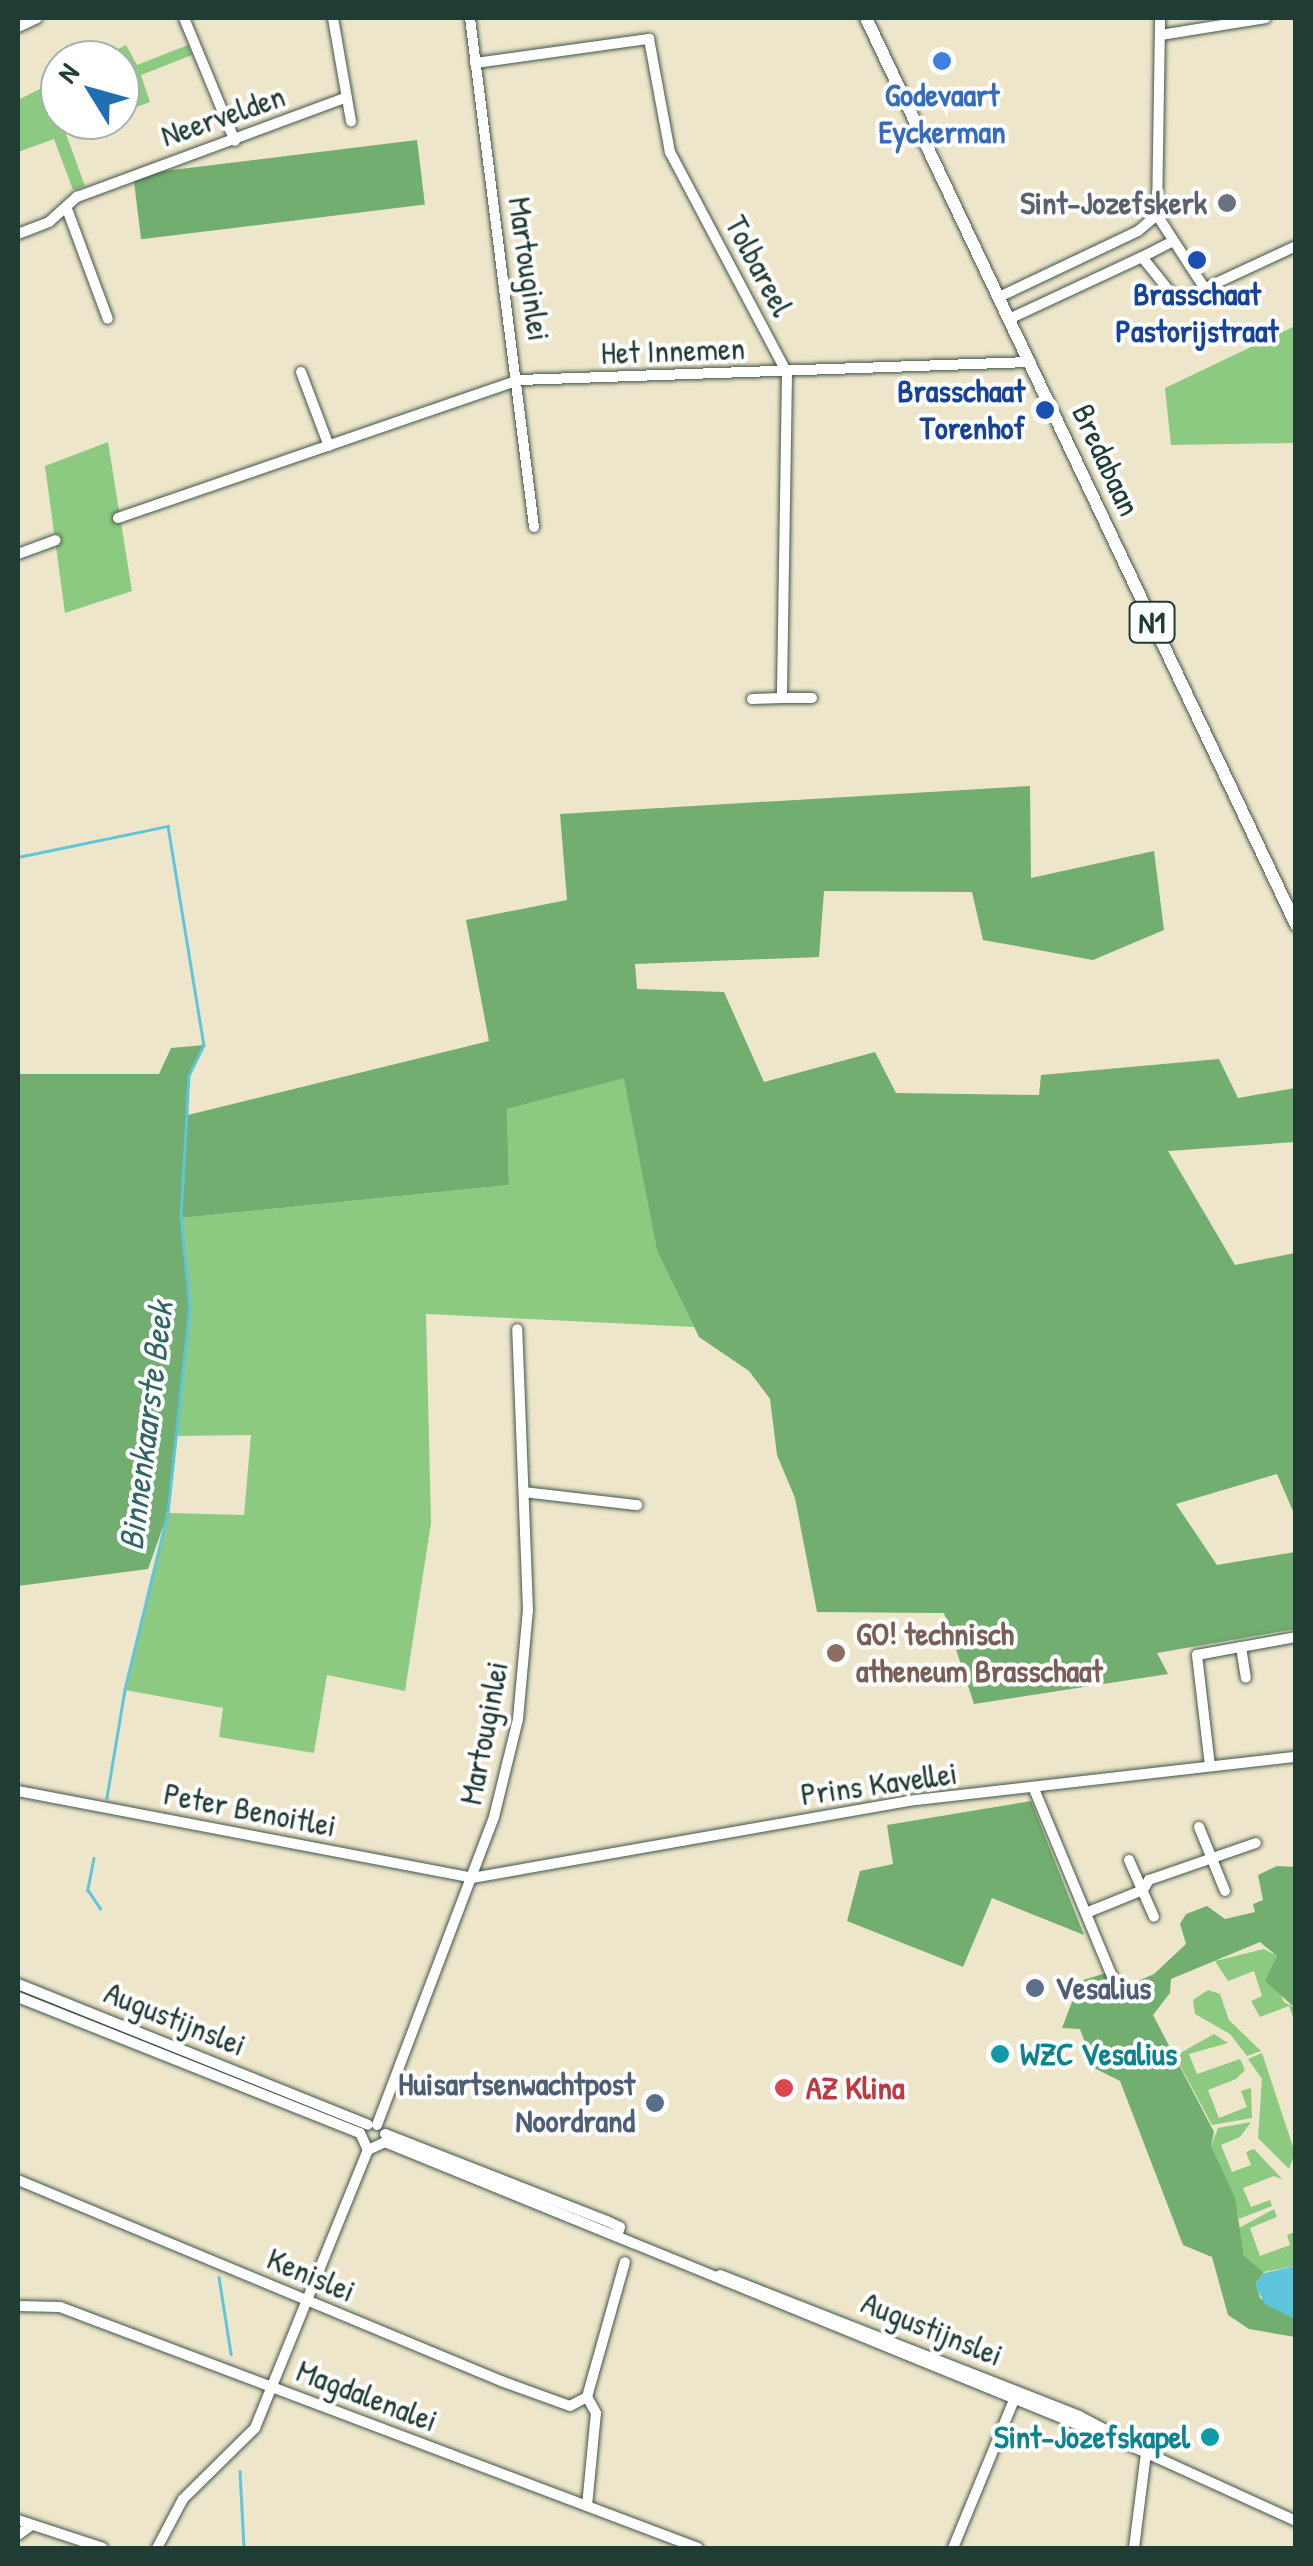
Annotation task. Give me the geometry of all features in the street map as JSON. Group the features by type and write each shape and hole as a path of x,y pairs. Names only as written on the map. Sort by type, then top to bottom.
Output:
{"main road":[{"name":"Bredabaan","path":"866,18 1296,925"}],"street":[{"path":"18,28 36,18"},
{"path":"184,18 235,141"},
{"path":"333,18 344,98 351,120"},
{"name":"Martouginlei","path":"470,18 519,380 534,528"},
{"path":"1160,18 1157,215 1205,289"},
{"path":"1161,35 1266,18"},
{"name":"Tolbareel","path":"476,63 650,40 670,152 788,373 782,698"},
{"name":"Neervelden","path":"18,234 67,209 83,194 344,98"},
{"path":"67,209 108,320"},
{"path":"999,296 1138,231 1157,215"},
{"path":"1009,319 1172,241"},
{"path":"1142,257 1176,297 1205,289 1296,246"},
{"name":"Het Innemen","path":"118,518 519,380 1029,362"},
{"path":"301,372 329,446"},
{"path":"18,554 56,540"},
{"path":"752,699 812,698"},
{"name":"Martouginlei","path":"375,2132 472,1878 518,1719 528,1610 517,1329"},
{"path":"524,1492 637,1505"},
{"path":"1210,1766 1197,1655 1296,1637"},
{"path":"1241,1647 1246,1678"},
{"name":"Prins Kavellei","path":"472,1878 908,1801 1296,1757"},
{"path":"1034,1789 1120,1992"},
{"name":"Peter Benoitlei","path":"18,1791 472,1878"},
{"path":"1199,1828 1225,1891"},
{"path":"1086,1914 1143,1890 1149,1880 1256,1843"},
{"path":"1129,1860 1154,1917"},
{"name":"Augustijnslei","path":"18,1984 619,2231 700,2270 1142,2451 1296,2520"},
{"name":"Augustijnslei","path":"18,1997 375,2132"},
{"path":"368,2150 375,2132"},
{"path":"157,2548 183,2499 255,2428 375,2132"},
{"name":"Kenislei","path":"18,2180 570,2406 586,2398"},
{"path":"587,2506 596,2413 586,2398 625,2262"},
{"name":"Augustijnslei","path":"700,2270 781,2294 1079,2416 1142,2451"},
{"name":"Magdalenalei","path":"18,2306 50,2304 698,2548"},
{"path":"952,2548 1014,2400"},
{"path":"1134,2548 1142,2451"},
{"path":"18,2520 102,2548"},
{"path":"24,2548 18,2536 32,2525"}],"green space":[{"path":"188,45 192,55 141,75 150,102 140,106 140,64"},
{"path":"40,89 40,140 51,140 18,152 18,100"},
{"path":"54,140 68,140 85,186 73,190"},
{"path":"417,140 425,205 141,239 133,175"},
{"path":"1295,326 1295,443 1171,445 1165,388"},
{"path":"108,442 132,591 65,613 45,466"},
{"path":"1030,786 1031,878 1154,851 1164,930 1093,960 983,940 972,892 824,891 819,957 635,964 637,989 724,992 764,1082 875,1052 896,1093 1039,1095 1041,1075 1219,1059 1238,1098 1295,1088 1295,1142 1168,1151 1235,1265 1295,1253 1295,1516 1277,1474 1176,1504 1217,1565 1295,1552 1295,1629 1157,1653 1168,1674 974,1704 944,1613 817,1612 795,1498 777,1455 770,1399 749,1371 699,1337 657,1251 624,1078 507,1109 509,1185 181,1218 190,1307 168,1513 148,1569 18,1586 18,1074 159,1074 171,1048 204,1045 189,1076 188,1115 489,1041 466,920 567,900 560,814"},
{"path":"625,1077 657,1251 694,1327 426,1314 431,1523 405,1691 327,1675 314,1753 219,1737 223,1708 125,1690 168,1513 244,1515 251,1435 174,1436 190,1307 181,1218 509,1185 507,1109"},
{"path":"1031,1801 1084,1935 992,1898 963,1967 847,1921 860,1871 893,1864 887,1825"},
{"path":"1277,1866 1295,1867 1295,2008 1265,1981 1277,1956 1260,1942 1171,1979 1170,1993 1153,2015 1214,2132 1211,2146 1235,2198 1244,2256 1264,2273 1256,2283 1260,2298 1295,2319 1295,2337 1249,2329 1228,2315 1212,2257 1183,2245 1120,2081 1094,2068 1080,2029 1062,2028 1080,1981 1106,1973 1115,1991 1154,1974 1186,1944 1180,1924 1186,1914 1207,1906 1225,1919 1255,1912 1253,1904 1263,1900 1258,1875"},
{"path":"1264,1949 1277,1956 1272,1974 1284,2002 1295,2008 1295,2022 1289,2006 1260,2017 1251,2001 1262,1996 1254,1971 1228,1981 1215,1961"},
{"path":"1208,1990 1220,1994 1229,2020 1261,2051 1247,2056 1230,2034 1195,2014 1193,2000"},
{"path":"1214,2034 1228,2043 1189,2054 1197,2074 1240,2059 1245,2070 1236,2079 1208,2090 1219,2118 1247,2107 1241,2091 1251,2088 1252,2118 1212,2125 1175,2056"},
{"path":"1262,2053 1295,2153 1289,2169 1258,2138 1262,2079 1248,2059"},
{"path":"1251,2122 1240,2137 1221,2145 1232,2172 1251,2165 1246,2152 1254,2149 1283,2180 1274,2176 1243,2188 1251,2207 1270,2200 1272,2206 1239,2219 1211,2146 1218,2128"},
{"path":"1274,2209 1277,2217 1250,2228 1260,2256 1290,2245 1287,2235 1295,2232 1295,2266 1258,2273 1244,2256 1239,2228"}],"water":[{"path":"1296,2266 1295,2319 1265,2304 1255,2285 1264,2273"}],"waterway":[{"name":"Binnenkaarste Beek","path":"18,857 168,826 204,1045 189,1076 181,1218 190,1307 168,1513 125,1690 107,1798"},
{"name":"Binnenkaarste Beek","path":"94,1858 88,1890 100,1908"},
{"name":"Binnenkaarste Beek","path":"219,2277 231,2354"},
{"name":"Binnenkaarste Beek","path":"240,2471 244,2548"}],"place":[{"name":"Godevaart Eyckerman","path":"942,61"},
{"name":"Sint-Jozefskerk","path":"1227,203"},
{"name":"Brasschaat Pastorijstraat","path":"1197,260"},
{"name":"Brasschaat Torenhof","path":"1045,410"},
{"name":"GO! technisch atheneum Brasschaat","path":"836,1653"},
{"name":"Vesalius","path":"1035,1988"},
{"name":"WZC Vesalius","path":"1000,2054"},
{"name":"AZ Klina","path":"784,2088"},
{"name":"Huisartsenwachtpost Noordrand","path":"655,2103"},
{"name":"Sint-Jozefskapel","path":"1210,2437"}]}
